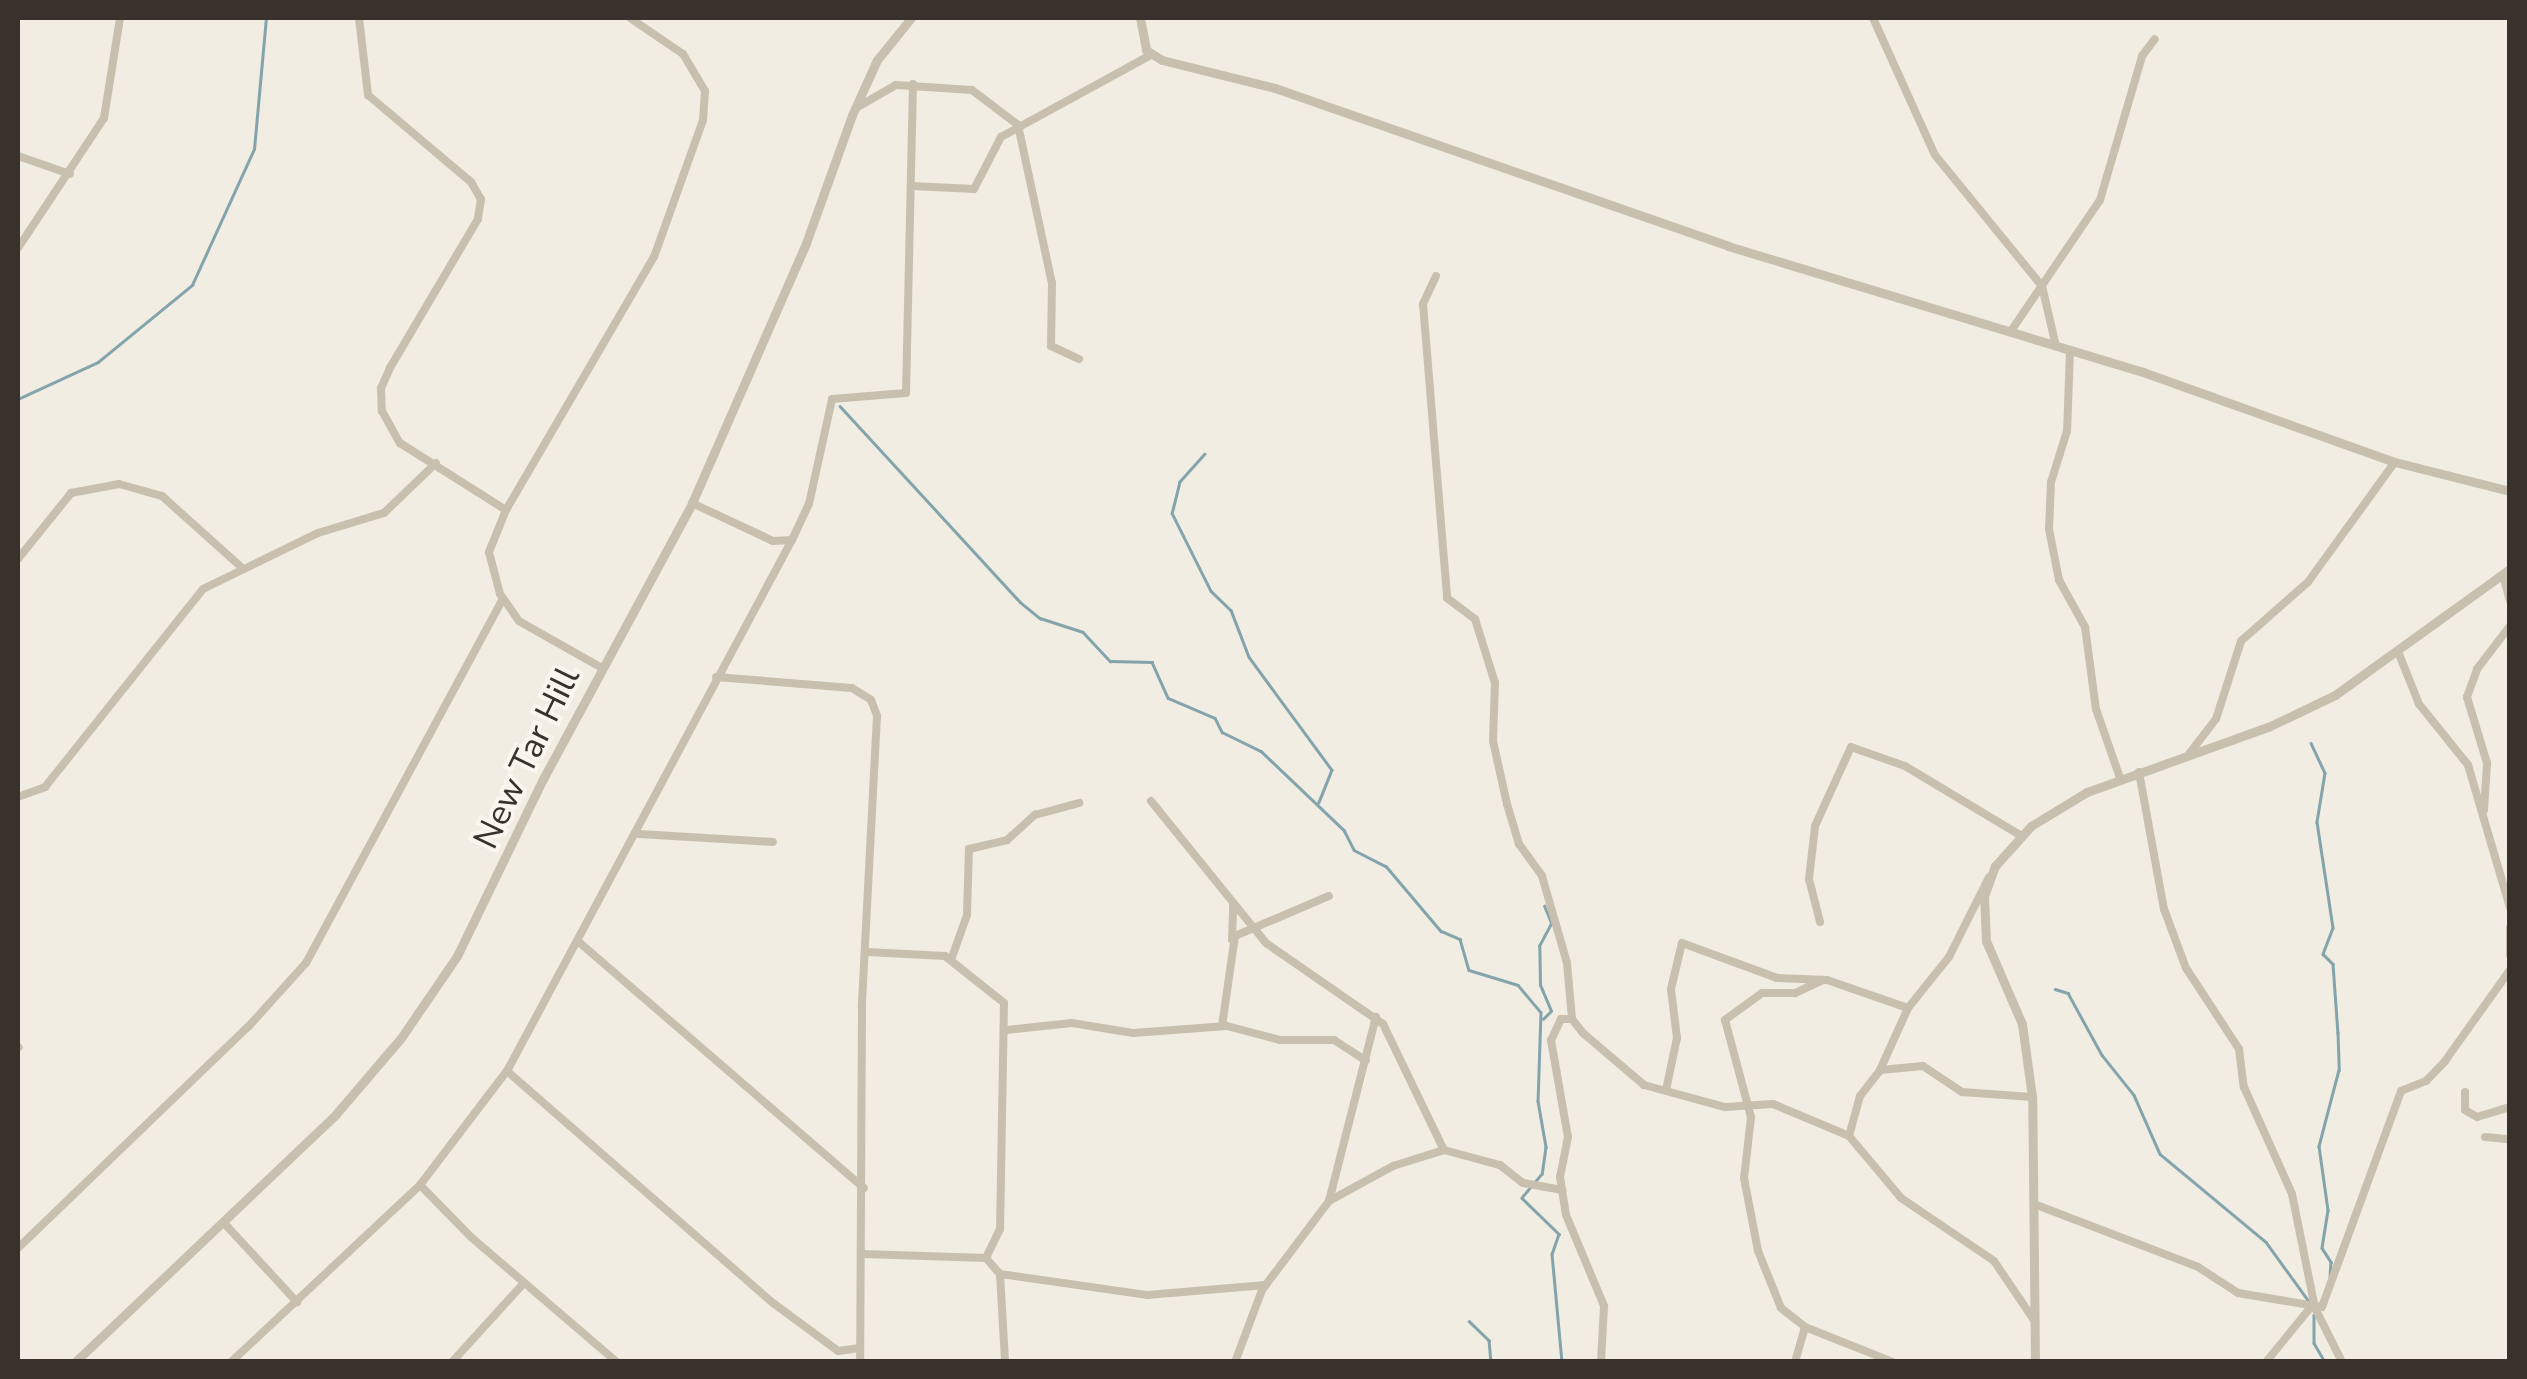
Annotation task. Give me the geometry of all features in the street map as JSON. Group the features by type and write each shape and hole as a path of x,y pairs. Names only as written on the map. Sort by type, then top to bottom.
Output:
{"street":[{"path":"18,248 104,118 120,18"},
{"path":"360,18 368,96 480,196 478,219 381,388 390,431 506,510"},
{"path":"602,668 528,628 502,600 489,552 506,510 654,256 703,120 706,92 683,54 630,18"},
{"name":"New Tar Hill","path":"74,1362 336,1114 425,1006 481,911 602,668 692,503 806,243 871,73 911,18"},
{"path":"1140,18 1151,55"},
{"path":"1873,18 1936,155 2042,286 2056,346"},
{"path":"2011,332 2100,200 2142,56 2155,39"},
{"path":"912,186 974,189 996,143 1018,125 1151,55 1275,88 1728,246 2056,346 2395,462 2510,491"},
{"path":"230,1362 420,1184 507,1071 639,834 716,678 792,540 809,504 832,399 906,393 913,84"},
{"path":"856,108 887,88 913,84 972,90 1018,125 1052,283 1051,346 1079,359"},
{"path":"18,156 70,174"},
{"path":"1436,276 1425,291 1424,320 1447,598 1475,620 1495,683 1492,741 1519,844 1542,876 1567,963 1572,1019 1618,1068 1666,1090 1725,1107 1744,1103 1780,1106 1849,1136 1901,1198 1994,1261 2034,1321"},
{"path":"2070,351 2067,432 2051,482 2049,529 2059,580 2085,627 2096,709 2120,778"},
{"path":"2188,756 2216,718 2241,641 2308,582 2395,462"},
{"path":"18,797 45,787 194,600 240,566 384,514 436,463"},
{"path":"18,559 71,493 119,484 162,496 240,566"},
{"path":"692,503 773,542 792,540"},
{"path":"1849,1136 1860,1096 1880,1070 1908,1008 1948,957 1990,876 2020,835 2120,778 2188,756 2306,708 2398,654 2506,572 2510,601"},
{"path":"18,1248 249,1026 306,964 502,600"},
{"path":"2484,812 2488,763 2467,697 2477,669 2510,626"},
{"path":"2398,654 2419,704 2468,765 2510,908"},
{"path":"716,678 852,688 871,700 876,716 867,952 860,1362"},
{"path":"1820,922 1808,879 1815,826 1851,747 1905,766 2020,835"},
{"path":"2138,772 2164,909 2186,968 2239,1049 2244,1087 2292,1194 2312,1308 2342,1362"},
{"path":"1151,801 1250,926 1290,961 1376,1016 1398,1048 1444,1150"},
{"path":"950,960 967,915 970,849 1006,840 1029,818 1079,803"},
{"path":"639,834 773,842"},
{"path":"1990,876 1986,941 2024,1034 2032,1097 2035,1362"},
{"path":"1232,943 1250,926 1330,896"},
{"path":"1222,1026 1234,904"},
{"path":"2510,928 2510,954"},
{"path":"580,942 864,1188"},
{"path":"1666,1090 1678,1038 1671,990 1679,944 1732,956 1777,978 1823,980 1908,1008"},
{"path":"867,952 950,960 1000,998 1007,1030 1000,1229 986,1258"},
{"path":"2266,1362 2312,1308 2331,1292 2346,1234 2401,1091 2426,1081 2445,1061 2510,970"},
{"path":"1823,980 1794,992 1762,993 1729,1014 1725,1026 1742,1070 1744,1103 1751,1123 1743,1172 1758,1251 1781,1308 1805,1327 1893,1362"},
{"path":"1235,1362 1266,1285 1328,1201 1376,1016"},
{"path":"1572,1019 1556,1024 1551,1040 1568,1137 1559,1156 1566,1216 1604,1306 1600,1362"},
{"path":"1007,1030 1072,1023 1133,1032 1222,1026 1280,1040 1334,1040 1366,1061"},
{"path":"1880,1070 1923,1066 1962,1092 2032,1097"},
{"path":"507,1071 773,1303 838,1351 860,1348"},
{"path":"2465,1092 2464,1110 2477,1117 2510,1107"},
{"path":"2485,1137 2510,1140"},
{"path":"1328,1201 1392,1166 1444,1150 1500,1165 1523,1183 1562,1190"},
{"path":"420,1184 523,1284 617,1362"},
{"path":"2034,1204 2198,1267 2238,1293 2312,1308"},
{"path":"224,1223 297,1302"},
{"path":"864,1254 986,1258 1000,1274 1005,1362"},
{"path":"1000,1274 1147,1295 1266,1285"},
{"path":"452,1362 523,1284"},
{"path":"1795,1362 1805,1327"}],"waterway":[{"path":"18,399 98,362 192,285 254,149 266,18"},
{"path":"840,406 1020,602 1040,618 1083,632 1110,661 1152,662 1168,698 1215,718 1222,732 1261,751 1344,830 1354,850 1386,866 1441,931 1460,939 1469,970 1518,985 1541,1012 1538,1101 1546,1147 1542,1174 1522,1198 1559,1234 1552,1254 1562,1362"},
{"path":"1205,454 1180,482 1172,513 1211,591 1231,610 1249,657 1332,770 1319,802"},
{"path":"2311,743 2325,773 2317,822 2333,928 2323,954 2333,964 2338,1033 2339,1070 2319,1146 2328,1210 2322,1248 2331,1262 2330,1276"},
{"path":"1543,1019 1551,1011 1540,985 1539,946 1551,923 1544,906"},
{"path":"2055,989 2068,993 2102,1055 2134,1095 2160,1154 2266,1242 2308,1300"},
{"path":"2314,1315 2314,1343 2325,1362"},
{"path":"1469,1321 1489,1340 1491,1362"}]}
